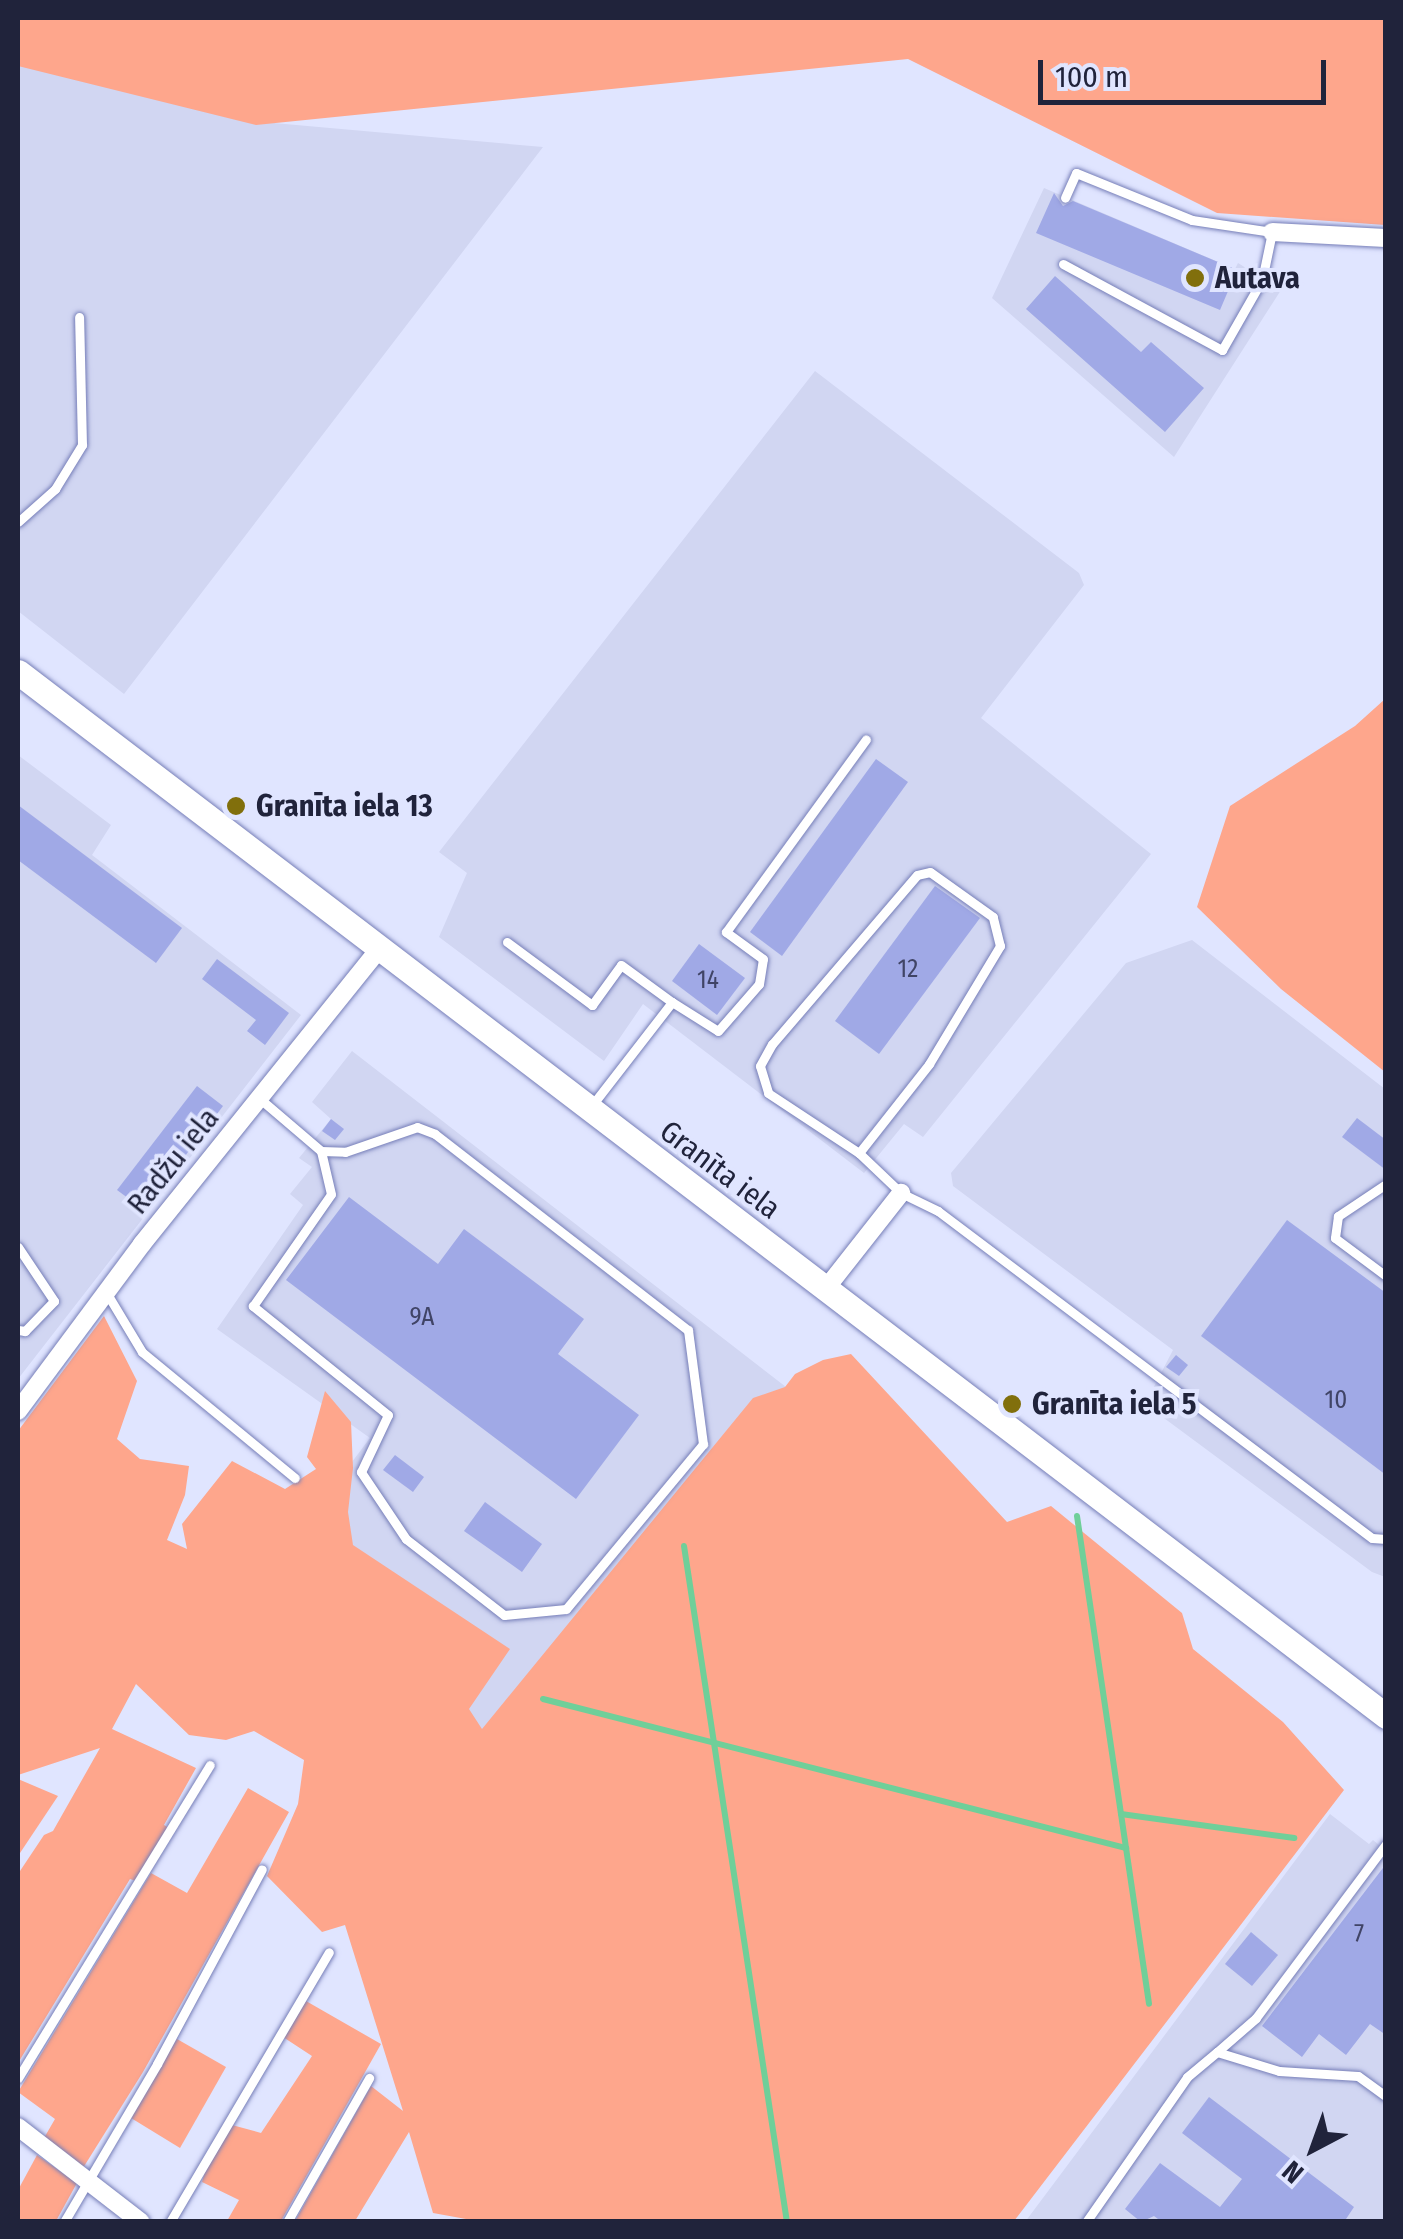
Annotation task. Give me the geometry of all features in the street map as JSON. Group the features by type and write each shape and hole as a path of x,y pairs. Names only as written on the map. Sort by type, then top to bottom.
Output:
{"main road":[{"name":"Granīta iela","path":"18,672 824,1291 1386,1716"}],"street":[{"path":"1272,232 1386,238"},
{"name":"Radžu iela","path":"18,1411 106,1292 378,950"},
{"path":"824,1291 901,1192"},
{"path":"18,2128 140,2222"}],"lane":[{"path":"1064,264 1222,350 1262,280 1272,232 1192,220 1076,173 1065,198"},
{"path":"18,522 55,489 82,444 79,317"},
{"path":"507,942 592,1004 620,965 718,1031 760,984 763,959 726,932 866,739"},
{"path":"859,1153 933,1058 1000,946 993,917 930,872 917,875 772,1044 760,1066 768,1093 859,1153 901,1192 938,1211 1372,1538 1386,1538"},
{"path":"588,1110 672,1002"},
{"path":"259,1098 321,1151 331,1194 253,1306 388,1414 361,1472 406,1539 504,1615 566,1609 704,1444 688,1330 435,1134 417,1128 344,1152 321,1151"},
{"path":"1386,1184 1338,1216 1336,1238 1386,1276"},
{"path":"18,1246 54,1301 25,1330 18,1330"},
{"path":"106,1292 142,1352 295,1478"},
{"path":"18,2078 210,1764"},
{"path":"1086,2222 1187,2077 1256,2018 1386,1844"},
{"path":"64,2222 157,2064 262,1869"},
{"path":"170,2222 329,1952"},
{"path":"1216,2052 1279,2071 1358,2076 1386,2096"},
{"path":"287,2222 369,2078"}],"shaded area":[{"path":"18,18 1385,18 1385,225 1217,213 908,59 256,125 18,66"},
{"path":"18,48 250,121 543,147 124,694 18,611"},
{"path":"1044,188 1235,269 1238,263 1281,290 1174,457 992,298"},
{"path":"815,371 1079,573 1084,585 981,718 1151,854 923,1137 904,1124 864,1173 643,1004 604,1061 439,937 467,873 439,852"},
{"path":"1385,699 1385,1072 1281,989 1197,907 1230,806 1355,726"},
{"path":"18,755 111,825 92,855 301,1015 18,1379"},
{"path":"1192,940 1385,1089 1385,1577 1372,1572 1145,1404 1173,1350 953,1186 951,1173 1126,963"},
{"path":"352,1051 786,1387 488,1756 264,1579 370,1438 217,1329 303,1205 290,1194 312,1167 299,1158 331,1119 312,1102"},
{"path":"104,1316 137,1381 117,1439 140,1459 189,1466 185,1495 167,1540 187,1549 182,1524 232,1461 285,1489 316,1469 307,1457 325,1391 351,1422 353,1468 348,1512 353,1545 510,1649 469,1709 482,1729 753,1398 785,1387 795,1374 823,1360 851,1354 1007,1522 1051,1506 1182,1613 1193,1649 1283,1722 1344,1790 1014,2221 477,2221 433,2213 409,2132 355,2221 295,2221 371,2086 403,2111 345,1925 322,1932 267,1876 298,1804 304,1760 254,1731 226,1740 189,1735 136,1684 112,1729 196,1768 164,1825 169,1828 136,1881 130,1879 18,2063 18,1874 44,1835 53,1831 100,1748 18,1775 18,1431"},
{"path":"18,1779 58,1796 18,1856"},
{"path":"248,1788 289,1812 143,2072 83,2168 44,2138 55,2119 18,2092 151,1873 187,1893"},
{"path":"1330,1814 1369,1844 1373,1840 1385,1850 1385,2221 1025,2222"},
{"path":"306,2001 381,2044 281,2221 227,2221 239,2200 202,2182 206,2168 232,2125 261,2133 312,2056 283,2037"},
{"path":"177,2039 226,2067 180,2148 131,2118"},
{"path":"37,2155 77,2183 56,2221 18,2222 18,2190"}],"building":[{"path":"1054,193 1063,206 1073,201 1237,270 1220,310 1036,233"},
{"path":"1055,276 1141,352 1151,342 1204,388 1165,432 1026,309"},
{"path":"876,759 908,782 782,956 750,932"},
{"path":"18,805 182,928 156,963 18,860"},
{"path":"935,886 980,918 879,1054 835,1021"},
{"path":"699,944 745,978 717,1015 672,981"},
{"path":"217,959 289,1013 265,1045 247,1031 256,1020 202,979"},
{"path":"197,1086 223,1106 144,1210 117,1190"},
{"path":"1357,1118 1386,1140 1386,1170 1342,1137"},
{"path":"331,1119 344,1129 335,1140 322,1131"},
{"path":"349,1197 438,1264 464,1229 584,1319 558,1354 639,1415 576,1499 286,1280"},
{"path":"1287,1220 1386,1293 1386,1475 1201,1336"},
{"path":"1176,1355 1188,1365 1179,1376 1166,1367"},
{"path":"395,1455 424,1477 413,1492 383,1470"},
{"path":"485,1502 542,1544 522,1572 464,1531"},
{"path":"1386,1864 1386,2035 1370,2024 1346,2055 1319,2034 1302,2057 1262,2026"},
{"path":"1251,1932 1278,1955 1252,1986 1225,1964"},
{"path":"1209,2097 1354,2207 1344,2222 1162,2222 1154,2216 1141,2222 1125,2209 1160,2163 1220,2207 1242,2179 1182,2133"}],"waterway":[{"path":"1077,1516 1149,2004"},
{"path":"684,1546 787,2222"},
{"path":"543,1699 1126,1848"},
{"path":"1121,1814 1294,1838"}],"place":[{"name":"Autava","path":"1195,278"},
{"name":"Granīta iela 13","path":"236,806"},
{"name":"Granīta iela 5","path":"1012,1404"}]}
